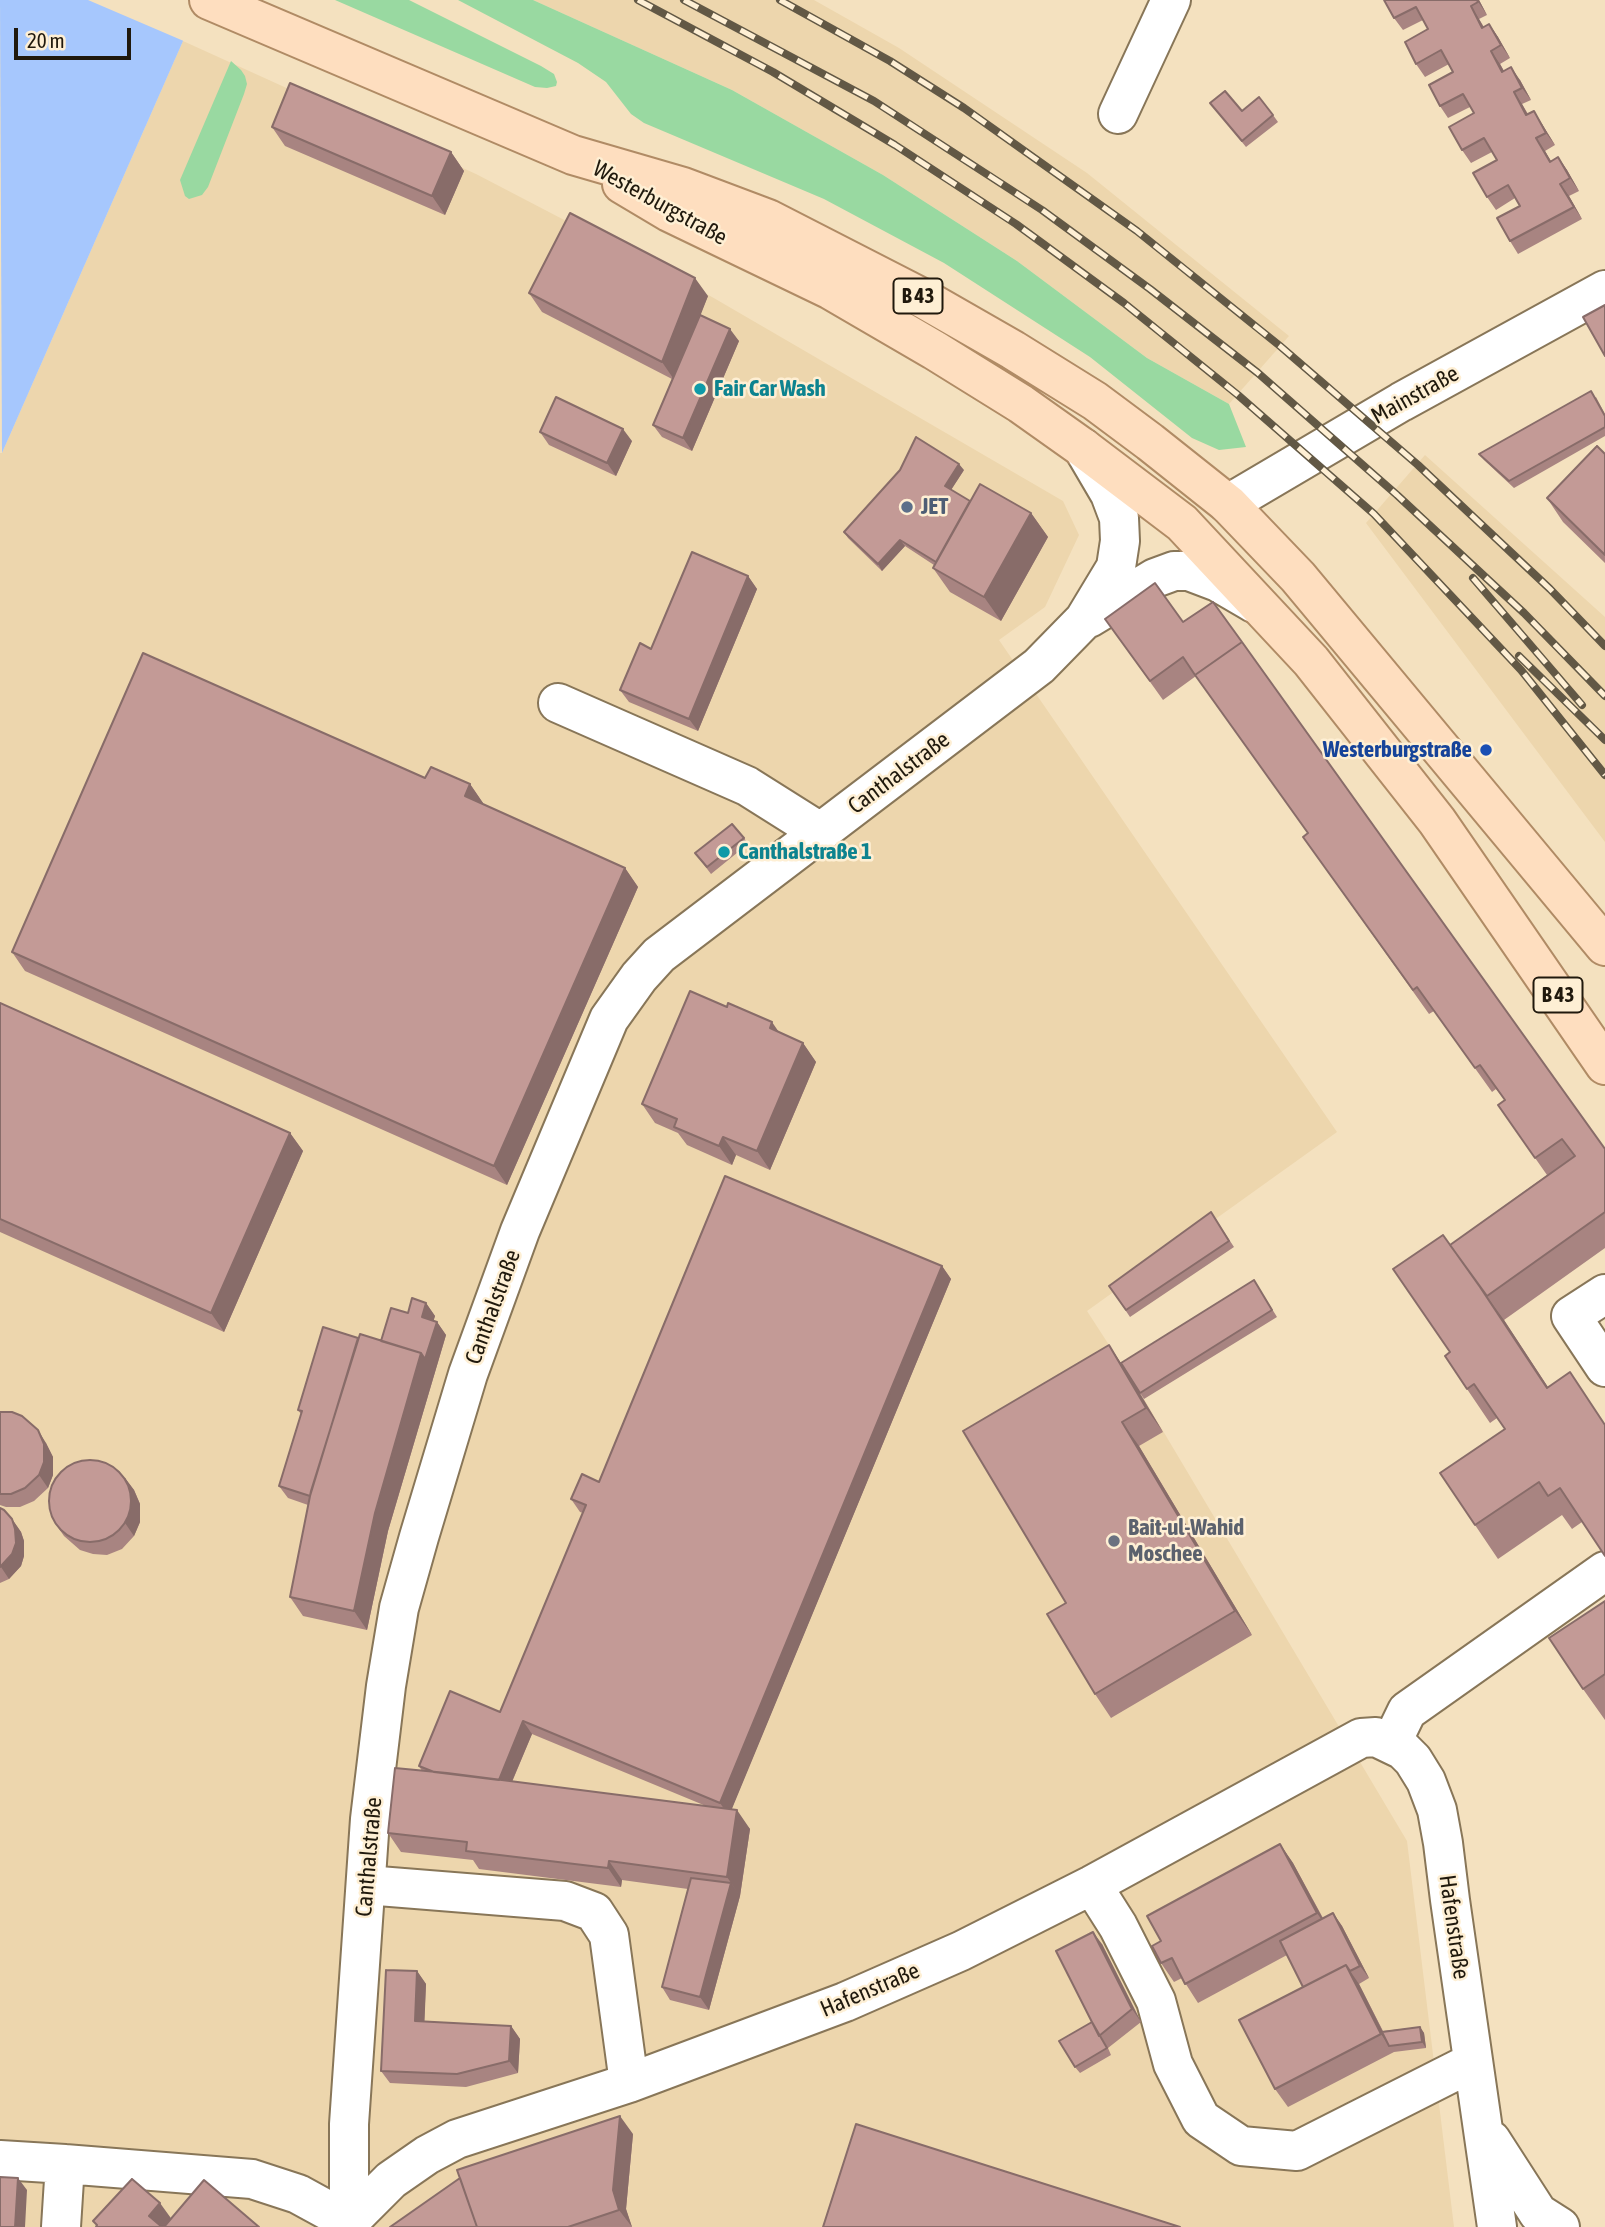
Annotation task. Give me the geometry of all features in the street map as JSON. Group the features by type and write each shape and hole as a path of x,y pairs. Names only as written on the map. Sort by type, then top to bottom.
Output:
{"main road":[{"name":"B 43","path":"209,0 573,155"},
{"name":"Westerburgstraße","path":"573,155 669,212 831,290 945,357 1021,404 1182,523 1311,661 1437,821 1605,1065"},
{"name":"Westerburgstraße","path":"573,155 683,187 768,219 924,299 1013,350 1095,401 1150,442 1228,505 1298,578 1605,946"},
{"path":"1182,523 1228,505"}],"street":[{"path":"1118,114 1171,0"},
{"name":"Mainstraße","path":"1228,505 1401,402 1605,290"},
{"name":"Canthalstraße","path":"1083,448 1110,494 1119,518 1120,541 1116,567 1084,621"},
{"name":"Canthalstraße","path":"347,2225 349,2124 370,1819 386,1686 400,1608 468,1374 520,1231 609,1019 639,977 659,955 1039,666 1084,621 1155,578 1174,571 1189,571 1218,582 1261,607"},
{"path":"558,703 747,786 820,832"},
{"path":"1605,1294 1571,1316 1605,1367"},
{"path":"1391,1744 1407,1711 1605,1572"},
{"name":"Hafenstraße","path":"347,2225 391,2179 457,2139 629,2083 845,2003 961,1951 1092,1885 1361,1738 1376,1737 1403,1750 1413,1760 1426,1782 1437,1811 1497,2227"},
{"path":"366,1885 565,1901 594,1912 609,1936 629,2083"},
{"path":"1092,1885 1118,1926 1156,2001 1173,2064 1201,2119 1241,2146 1297,2151 1473,2062"},
{"name":"Hafenstraße","path":"1483,2127 1547,2222"},
{"path":"0,2161 252,2179 298,2194 347,2225"},
{"path":"61,2227 65,2164"}],"shaded area":[{"path":"533,0 814,0 899,48 1087,173 1289,336 1229,404 1147,358 1017,261 883,175 732,90"},
{"path":"183,41 476,174 712,297 1063,501 1079,535 1045,607 999,640 1337,1132 1087,1311 1144,1399 1407,1841 1454,2227 0,2227 0,453"},
{"path":"1425,455 1605,617 1605,842 1366,523"}],"green space":[{"path":"335,0 409,0 541,66 554,74 556,86 535,87"},
{"path":"458,0 533,0 732,90 883,175 1017,261 1147,358 1229,404 1246,447 1219,450 1192,438 1090,357 944,263 824,199 644,123 631,114 606,82 578,63"},
{"path":"231,61 245,76 247,84 244,94 208,187 202,195 189,199 185,196 180,180"}],"water":[{"path":"0,0 198,0 183,41 2,453"}],"pier":[{"path":"88,0 202,0 186,42"}],"building":[{"path":"1384,0 1477,0 1478,2 1471,6 1482,28 1489,24 1501,45 1491,51 1502,72 1511,67 1522,88 1514,92 1526,115 1534,111 1546,133 1536,138 1550,162 1558,157 1570,178 1560,184 1574,207 1510,241 1497,218 1520,206 1508,185 1487,197 1473,173 1497,160 1484,138 1462,150 1449,127 1474,113 1463,94 1440,106 1429,85 1453,72 1441,50 1416,64 1405,42 1428,29 1416,7 1394,18"},
{"path":"290,83 451,152 432,196 272,127"},
{"path":"1225,91 1242,111 1259,97 1273,115 1242,141 1210,103"},
{"path":"570,213 695,278 662,362 529,293"},
{"path":"1605,305 1605,356 1583,317"},
{"path":"700,315 730,329 683,438 653,425"},
{"path":"1591,391 1605,416 1605,427 1509,481 1479,454"},
{"path":"556,397 623,429 607,463 540,432"},
{"name":"JET","path":"916,437 959,464 945,486 970,501 936,562 900,540 878,564 844,532 900,470"},
{"path":"1597,446 1605,454 1605,555 1547,498"},
{"path":"980,484 1031,513 984,597 933,568"},
{"path":"692,552 748,576 689,719 620,690 640,643 651,649"},
{"path":"1155,583 1183,622 1213,602 1242,642 1195,675 1183,657 1150,681 1105,619"},
{"path":"1242,642 1605,1149 1605,1212 1487,1296 1450,1245 1575,1156 1562,1139 1535,1158 1498,1105 1505,1100 1480,1065 1475,1068 1417,987 1413,990 1303,837 1308,833 1195,675"},
{"path":"143,653 425,778 431,767 470,784 465,796 625,868 494,1166 12,952"},
{"path":"732,824 744,838 707,867 695,853"},
{"path":"690,991 727,1007 728,1003 772,1022 770,1028 803,1043 757,1151 723,1137 719,1146 674,1127 677,1119 642,1104"},
{"path":"0,1003 290,1133 211,1313 0,1219"},
{"path":"725,1176 942,1266 720,1803 523,1721 499,1780 434,1772 419,1766 450,1691 500,1712 586,1505 571,1499 582,1474 599,1482"},
{"path":"1211,1212 1229,1241 1126,1310 1109,1286"},
{"path":"1443,1235 1547,1388 1570,1372 1605,1425 1605,1556 1560,1488 1548,1496 1539,1482 1475,1525 1440,1473 1505,1429 1474,1384 1467,1389 1445,1356 1450,1352 1393,1269"},
{"path":"1254,1280 1272,1310 1140,1393 1121,1363"},
{"path":"412,1298 426,1303 422,1317 437,1322 425,1359 421,1353 381,1341 391,1308 408,1313"},
{"path":"323,1327 358,1338 310,1496 279,1486 302,1411 298,1410"},
{"path":"360,1334 421,1353 375,1513 354,1611 290,1597 311,1491"},
{"name":"Bait-ul-Wahid Moschee","path":"1109,1345 1146,1408 1122,1422 1235,1611 1095,1694 1047,1614 1066,1603 963,1431"},
{"path":"0,1412 12,1412 22,1416 38,1430 44,1444 44,1462 39,1475 25,1488 11,1494 0,1494"},
{"path":"90,1460 106,1463 119,1472 128,1485 131,1501 128,1517 119,1530 106,1539 90,1542 74,1539 61,1530 52,1517 49,1501 52,1485 61,1472 74,1463"},
{"path":"0,1508 12,1519 16,1543 12,1554 0,1567"},
{"path":"1605,1601 1605,1674 1583,1689 1549,1638"},
{"path":"395,1768 737,1810 727,1877 609,1861 608,1868 466,1851 467,1842 388,1833"},
{"path":"1280,1844 1317,1913 1185,1984 1172,1958 1161,1963 1152,1946 1161,1941 1147,1916"},
{"path":"691,1878 731,1883 700,1997 662,1987"},
{"path":"1333,1913 1360,1966 1350,1971 1346,1965 1303,1987 1280,1941"},
{"path":"1093,1932 1132,2009 1099,2036 1056,1951"},
{"path":"1346,1965 1381,2034 1275,2089 1239,2020"},
{"path":"386,1970 417,1971 415,2021 511,2026 509,2061 457,2074 381,2071"},
{"path":"1092,2022 1107,2048 1075,2067 1059,2041"},
{"path":"1420,2027 1422,2042 1389,2046 1382,2032"},
{"path":"620,2116 613,2190 619,2210 568,2227 477,2227 457,2170"},
{"path":"856,2124 1180,2227 823,2227"},
{"path":"0,2177 18,2178 15,2227 0,2227"},
{"path":"460,2178 477,2227 390,2227"},
{"path":"132,2179 160,2203 149,2216 162,2227 96,2227 93,2221"},
{"path":"204,2180 259,2227 164,2227"}],"railway":[{"path":"638,0 773,72 895,145 1016,224 1124,303 1238,395 1374,514 1521,670 1605,775"},
{"path":"684,0 874,101 1042,210 1150,289 1258,373 1397,495 1524,613 1605,696"},
{"path":"780,0 890,61 964,108 1137,231 1280,346 1418,465 1550,589 1605,646"},
{"path":"1473,578 1582,705"},
{"path":"1519,656 1605,740"}],"place":[{"name":"Fair Car Wash","path":"700,389"},
{"name":"JET","path":"907,507"},
{"name":"Westerburgstraße","path":"1486,750"},
{"name":"Canthalstraße 1","path":"724,852"},
{"name":"Bait-ul-Wahid Moschee","path":"1114,1541"}]}
